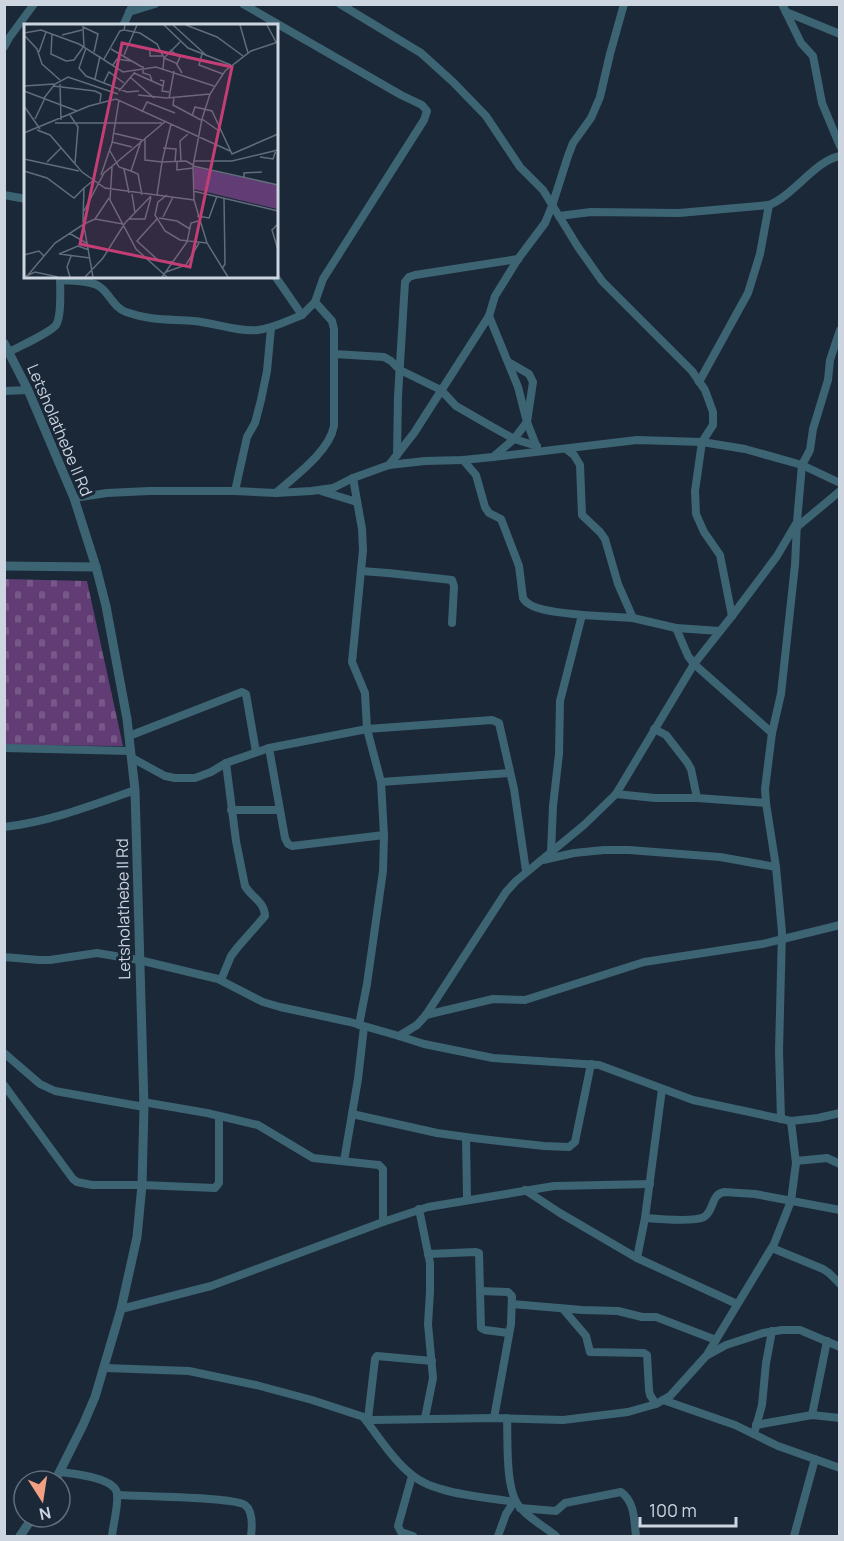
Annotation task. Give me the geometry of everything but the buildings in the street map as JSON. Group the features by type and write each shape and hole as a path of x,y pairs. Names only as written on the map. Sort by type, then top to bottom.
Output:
{"street":[{"path":"4,47 34,4"},
{"path":"124,24 131,8 155,4"},
{"path":"243,4 278,24"},
{"path":"340,4 421,53 486,116 520,166 543,190 602,281 692,371 705,390 713,412 713,425 702,442 696,491 696,514 704,532 720,555 732,616"},
{"path":"389,465 414,433 489,316 495,296 518,259 545,223 573,143 591,118 600,97 624,4"},
{"path":"784,8 840,34"},
{"path":"784,8 801,43 813,56 822,103 840,146"},
{"path":"7,347 48,331 57,324 60,278 95,284 101,287 123,311 144,318 193,321 255,330 271,328 302,315 315,302 323,279 424,120 427,111 422,105 278,24"},
{"path":"559,216 591,212 679,213 769,205 779,201 816,169 834,157 840,156"},
{"path":"4,195 24,198"},
{"path":"699,382 748,293 760,254 769,205"},
{"path":"397,455 405,282 409,277 518,259"},
{"path":"276,278 302,315"},
{"path":"276,493 321,452 333,433 333,324 315,302"},
{"path":"489,316 510,363 527,422 538,449"},
{"path":"235,491 248,437 255,423 261,400 267,371 271,328"},
{"path":"781,1119 779,1051 782,939 777,867 765,789 772,733 781,694 794,575 802,465 810,450 813,429 828,380 830,360 840,330"},
{"name":"Letsholathebe II Rd","path":"7,347 74,498 96,567 110,627 129,736 135,790 143,1104 142,1185 134,1255 105,1368 83,1425 61,1469"},
{"path":"334,354 384,357 400,370 441,390 456,406 514,439 538,449"},
{"path":"494,457 514,439 527,422 533,382 529,374 510,363"},
{"path":"4,391 28,390"},
{"path":"74,498 107,493 149,491 276,493 319,490 333,488 389,465 494,457 538,449 566,449 637,440 702,442 745,449 802,465 840,483"},
{"path":"566,449 574,455 580,465 582,515 605,539 618,584 633,618"},
{"path":"463,460 476,475 485,507 489,513 501,519 519,566 523,598 529,605 551,611 633,618 676,628 720,632"},
{"path":"344,1161 358,1079 361,1026 383,871 384,835 381,782 368,729 365,693 352,662 361,572 362,530 353,478"},
{"path":"319,490 357,502"},
{"path":"399,1036 417,1025 426,1015 506,892 526,871 543,860 598,813 616,794 694,664 777,556 797,524 840,491"},
{"path":"4,566 96,567"},
{"path":"361,572 452,580 454,586 452,622"},
{"path":"552,852 553,806 559,754 560,701 582,615"},
{"path":"676,628 694,664 772,733"},
{"path":"129,736 243,692 246,694 256,752"},
{"path":"4,748 131,754 165,776 185,779 203,776 226,764 269,748 368,729 497,721 510,773 526,871"},
{"path":"654,729 666,735 687,762 697,798"},
{"path":"269,748 279,810 286,842 290,846 384,835"},
{"path":"221,980 231,956 266,916 262,905 245,886 231,810 226,764"},
{"path":"381,782 510,773"},
{"path":"4,827 88,807 135,790"},
{"path":"616,794 766,803"},
{"path":"231,810 279,810"},
{"path":"543,860 604,850 629,850 720,858 777,867"},
{"path":"426,1015 485,1001 525,1000 644,962 723,951 840,926"},
{"path":"4,957 50,960 97,953 139,960 221,980 271,1004 424,1044 493,1058 599,1065 698,1101 791,1121 840,1113"},
{"path":"4,1053 40,1084 55,1091 219,1116 258,1125 313,1158 379,1165 383,1169 383,1222"},
{"path":"352,1114 466,1137 544,1146 572,1146 575,1142 591,1064"},
{"path":"4,1085 73,1179 92,1185 212,1189 217,1187 219,1183 219,1116"},
{"path":"637,1258 645,1218 662,1089"},
{"path":"105,1368 201,1373 256,1385 312,1400 366,1419 379,1420 507,1418 563,1420 628,1412 660,1402 676,1390 706,1356 772,1248 791,1201 796,1161 791,1121"},
{"path":"466,1137 467,1199"},
{"path":"796,1161 827,1158 840,1164"},
{"path":"121,1309 211,1286 419,1209 467,1199 563,1185 650,1184"},
{"path":"525,1190 637,1258 737,1304"},
{"path":"645,1218 700,1219 710,1212 716,1196 724,1192 754,1194 840,1210"},
{"path":"419,1209 430,1263 428,1324 433,1378 424,1418"},
{"path":"772,1248 823,1269 840,1284"},
{"path":"428,1254 478,1252 480,1256 481,1328 509,1333"},
{"path":"480,1291 508,1292 512,1296 509,1333 494,1418"},
{"path":"512,1304 563,1309 610,1310 642,1317 656,1317 716,1340"},
{"path":"563,1309 586,1336 590,1352 645,1353 650,1395 660,1402 735,1425 778,1446 840,1468"},
{"path":"706,1356 726,1345 772,1331 792,1329 800,1330 840,1347"},
{"path":"754,1434 762,1405 772,1331"},
{"path":"812,1415 827,1341"},
{"path":"432,1361 377,1356 375,1359 366,1419 412,1476 439,1490 556,1511 565,1503 621,1492 625,1494 632,1506 636,1536"},
{"path":"756,1425 812,1415 840,1418"},
{"path":"507,1418 510,1481 517,1503 533,1520 554,1535 564,1536"},
{"path":"794,1536 815,1459"},
{"path":"72,1474 105,1481 113,1486 117,1495 112,1536"},
{"path":"412,1476 398,1526 401,1532 413,1536"},
{"path":"117,1495 239,1502 249,1510 251,1536"},
{"path":"498,1536 506,1514 517,1503"}],"green space":[{"path":"5,579 87,581 123,746 5,745"}]}
